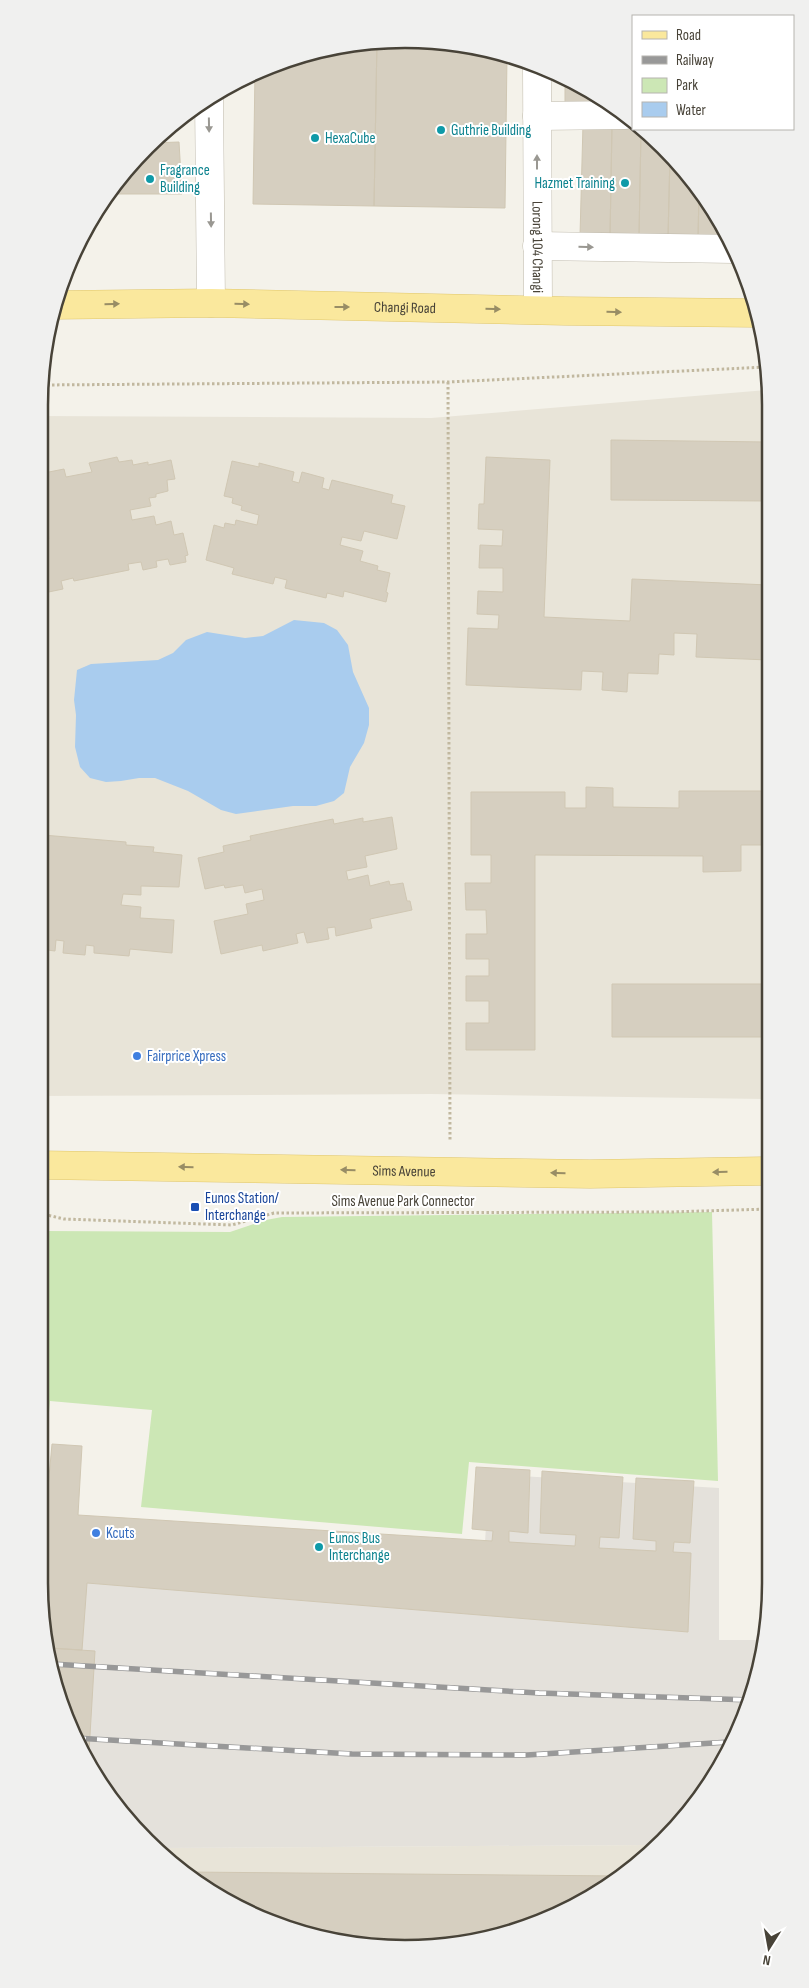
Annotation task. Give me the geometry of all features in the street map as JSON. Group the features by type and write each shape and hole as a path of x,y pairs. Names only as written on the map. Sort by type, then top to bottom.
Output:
{"main road":[{"name":"Changi Road","path":"62,305 212,303 749,313"},
{"name":"Sims Avenue","path":"48,1165 590,1174 762,1171"}],"street":[{"name":"Lorong 104 Changi","path":"537,73 538,310"},
{"path":"209,106 212,303"},
{"path":"537,116 613,115"},
{"path":"537,246 726,249"}],"path":[{"path":"48,385 448,382 759,367"},
{"path":"448,382 450,1172"},
{"name":"Sims Avenue Park Connector","path":"48,1215 64,1219 232,1225 274,1213 660,1212 762,1208"}],"shaded area":[{"path":"761,390 762,1099 431,1094 48,1096 48,416 431,418"},
{"name":"Eunos Bus Interchange","path":"489,1474 719,1488 719,1640 757,1640 755,1653 743,1698 714,1762 688,1801 647,1845 165,1848 121,1801 95,1762 66,1698 54,1653 48,1607 48,1515 485,1543"},
{"path":"647,1845 622,1867 583,1893 562,1904 519,1922 497,1928 474,1934 428,1940 381,1940 335,1934 290,1922 226,1893 187,1867 165,1848"}],"green space":[{"path":"712,1212 718,1481 469,1462 462,1534 141,1507 152,1410 50,1401 48,1424 48,1231 230,1232 266,1220 282,1217"}],"water":[{"path":"294,620 324,623 337,630 348,645 353,672 369,708 369,725 364,743 350,767 344,793 334,801 316,806 293,806 236,814 221,810 188,791 155,778 106,782 90,778 80,767 75,747 76,715 74,700 77,670 91,664 158,660 173,653 186,640 207,632 245,638 263,636"}],"building":[{"name":"Guthrie Building","path":"428,48 474,54 507,63 505,208 374,206 377,49"},
{"name":"HexaCube","path":"377,49 374,206 253,204 255,81 290,66 312,60 335,54"},
{"path":"565,86 600,106 565,106"},
{"path":"583,124 612,125 610,237 580,236"},
{"name":"Hazmet Training","path":"612,125 628,126 641,137 639,237 610,237"},
{"path":"641,137 670,166 668,238 639,237"},
{"name":"Fragrance Building","path":"179,142 182,194 116,194 136,169 162,143"},
{"path":"670,166 699,203 698,239 668,238"},
{"path":"699,203 721,240 698,239"},
{"path":"611,440 762,442 762,501 611,500"},
{"path":"117,457 119,462 132,460 133,465 148,462 148,465 171,460 175,479 167,480 168,491 149,498 151,506 130,510 132,520 154,516 156,525 171,521 174,535 183,533 188,555 185,556 186,562 170,565 168,559 156,561 157,567 143,570 141,562 128,564 129,570 74,581 73,578 61,581 63,589 48,592 48,472 64,469 66,477 92,472 89,463"},
{"path":"486,457 550,460 544,617 630,621 632,579 762,585 762,660 696,657 697,634 674,633 674,655 659,654 658,674 628,673 627,692 602,690 603,672 582,671 581,690 466,685 468,628 498,629 499,615 477,614 478,591 503,592 503,568 479,568 480,545 502,546 503,530 478,529 479,504 484,504"},
{"path":"232,461 259,467 259,463 294,472 292,481 299,483 302,472 324,478 322,488 329,490 332,480 393,495 391,503 405,506 397,539 364,531 361,541 342,537 340,545 363,551 360,561 378,566 377,570 390,573 386,602 344,591 343,597 327,593 326,598 285,588 287,580 275,577 273,584 232,574 234,568 206,560 214,525 224,528 225,523 235,525 236,520 257,525 259,515 241,510 242,506 232,503 233,498 224,496"},
{"path":"586,787 613,788 613,807 679,808 679,791 762,791 762,845 741,845 741,871 703,872 703,856 535,855 535,1050 466,1050 466,1023 489,1023 489,1001 466,1001 466,976 489,976 489,959 466,959 466,934 487,934 486,910 466,910 465,883 491,883 491,855 471,855 471,792 565,792 565,808 586,808"},
{"path":"392,817 397,849 365,856 367,867 346,871 348,880 368,875 370,886 389,881 390,885 403,883 407,901 410,901 412,910 370,919 372,928 336,936 335,927 327,928 329,939 307,943 304,932 296,934 298,943 263,951 262,945 221,954 214,921 248,914 246,904 264,900 262,889 245,893 243,885 225,888 224,885 205,889 198,858 224,852 223,846 251,840 250,836 333,819 334,824 363,818 363,822"},
{"path":"48,835 126,842 126,845 154,847 153,852 182,855 179,887 141,886 141,895 123,894 121,905 141,907 140,918 174,920 172,953 130,949 129,956 94,953 94,946 86,945 85,955 63,953 64,941 56,940 55,951 48,950"},
{"path":"612,984 762,984 762,1037 612,1037"},
{"name":"Eunos Bus Interchange","path":"52,1444 82,1446 78,1515 492,1541 493,1531 472,1529 476,1467 530,1470 528,1533 509,1531 509,1542 575,1546 576,1535 540,1533 542,1471 623,1477 619,1538 600,1537 599,1548 656,1551 656,1541 633,1539 636,1478 694,1481 690,1543 674,1542 673,1552 691,1553 688,1632 87,1583 82,1650 53,1648 48,1607 48,1488"},
{"path":"53,1648 95,1651 89,1751 66,1698"},
{"path":"194,1872 609,1876 562,1904 519,1922 474,1934 428,1940 381,1940 335,1934 290,1922 247,1904"}],"railway":[{"path":"57,1664 539,1693 742,1700"},
{"path":"83,1738 352,1754 527,1755 724,1742"}],"place":[{"name":"Guthrie Building","path":"441,130"},
{"name":"HexaCube","path":"315,138"},
{"name":"Fragrance Building","path":"150,179"},
{"name":"Hazmet Training","path":"625,183"},
{"name":"Fairprice Xpress","path":"137,1056"},
{"name":"Eunos Station/ Interchange","path":"195,1207"},
{"name":"Kcuts","path":"96,1533"},
{"name":"Eunos Bus Interchange","path":"319,1547"}]}
